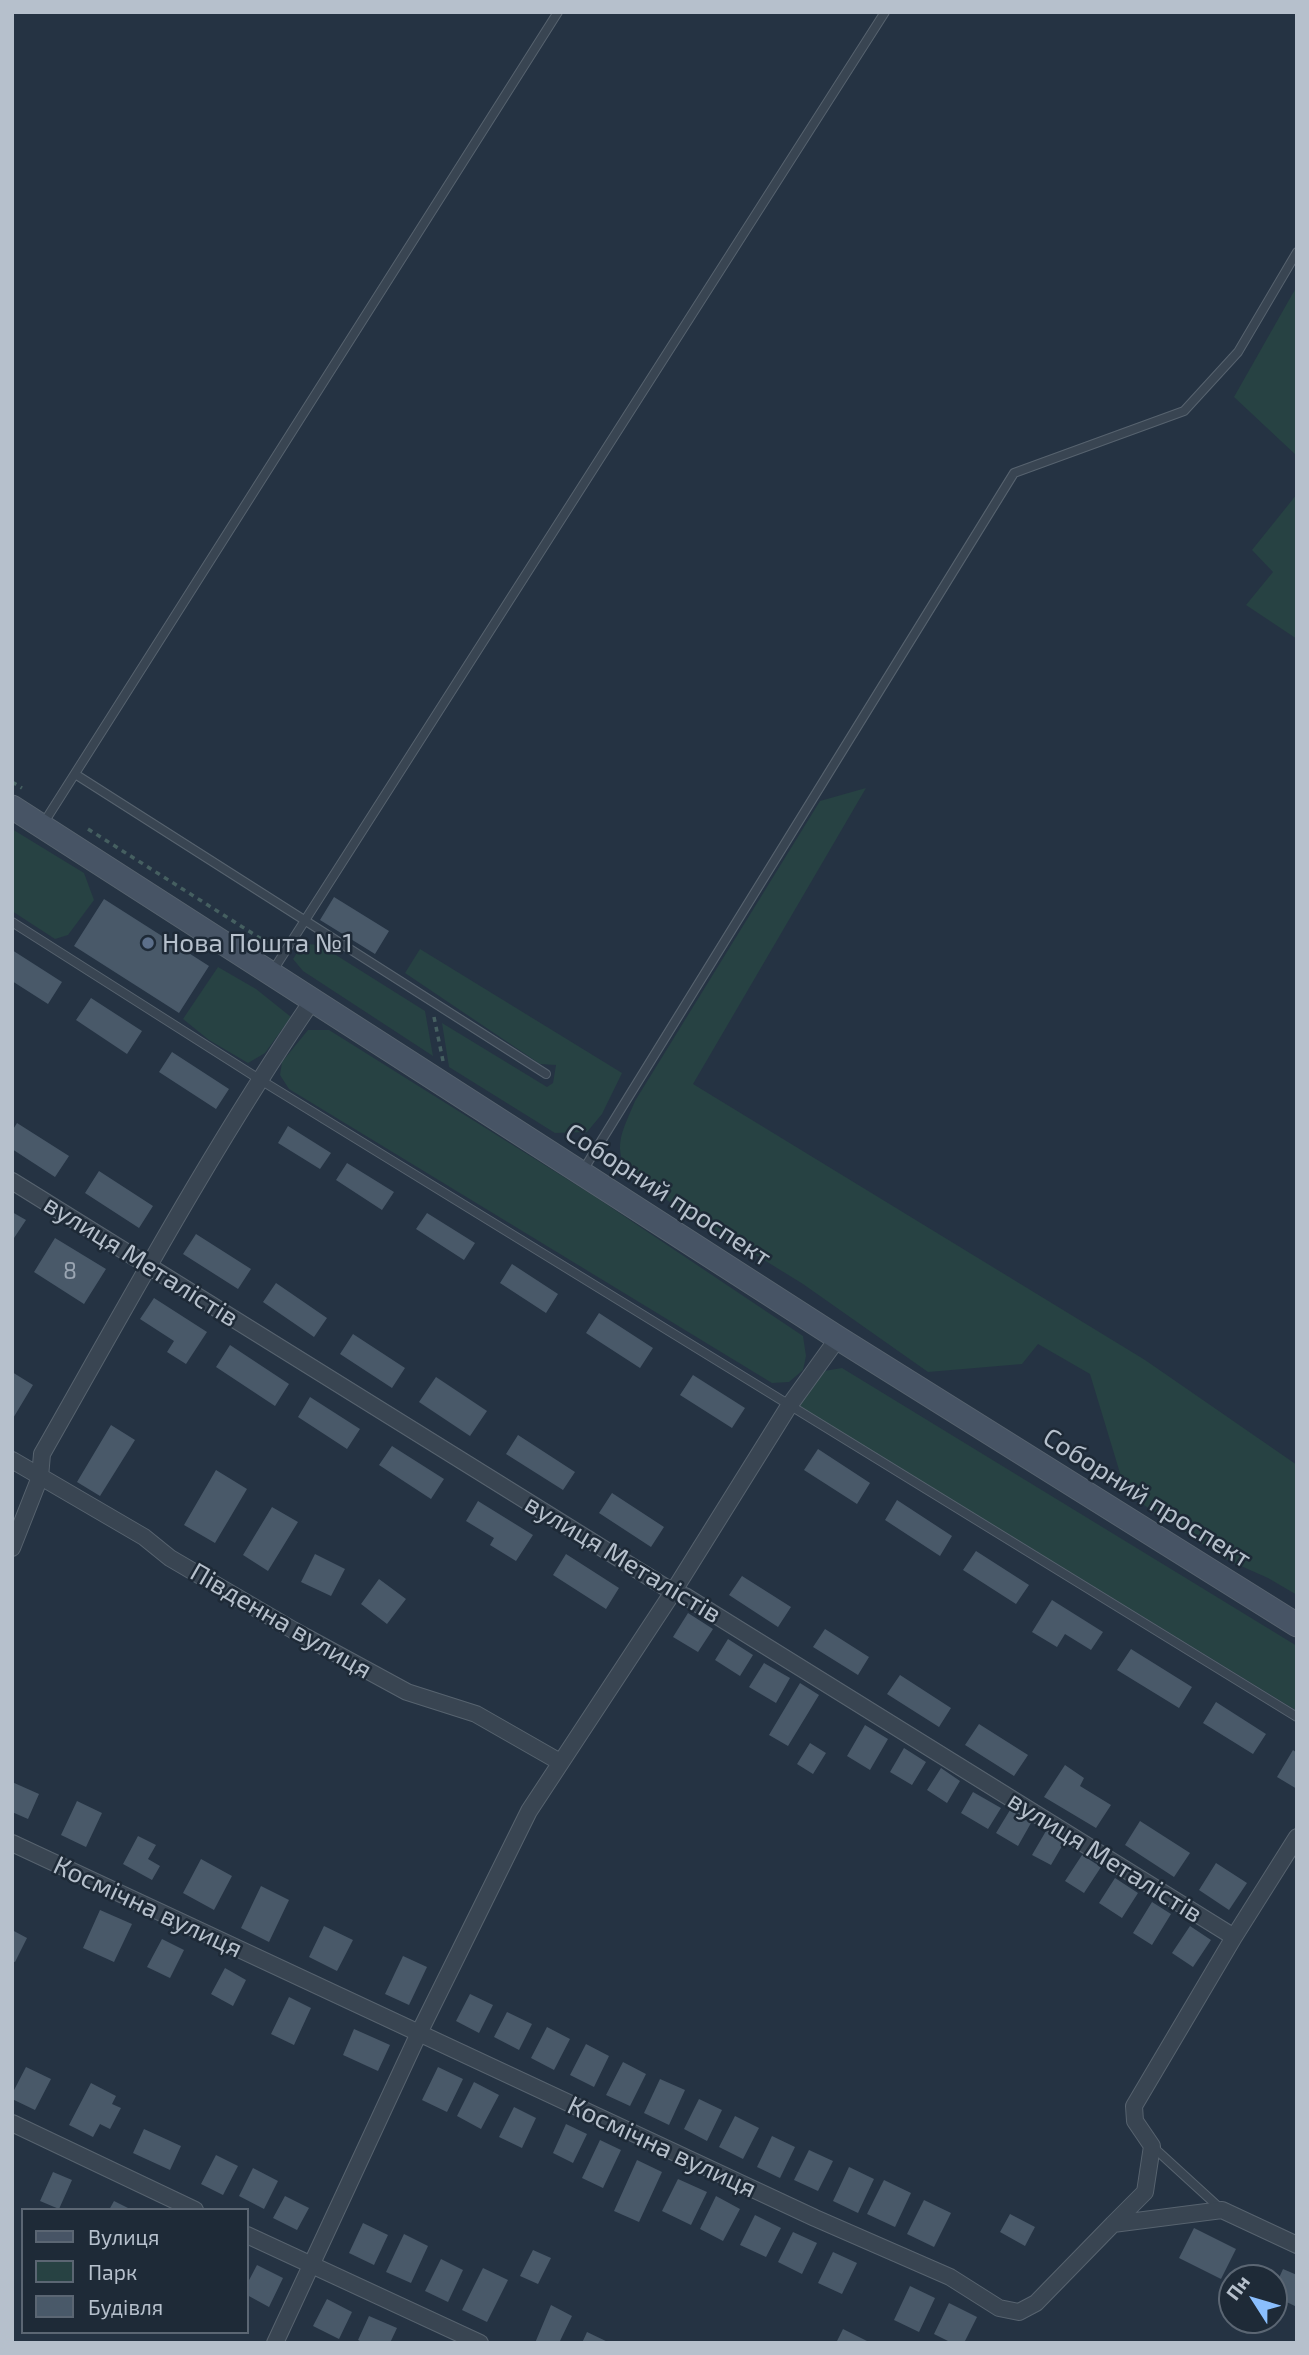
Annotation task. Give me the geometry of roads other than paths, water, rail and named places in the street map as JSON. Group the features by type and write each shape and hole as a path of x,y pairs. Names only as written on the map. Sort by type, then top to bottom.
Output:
{"main road":[{"name":"Соборний проспект","path":"17,798 42,826 312,1001 838,1338 1297,1625"}],"street":[{"path":"12,1548 40,1477 43,1454 259,1079 312,1001"},
{"name":"вулиця Металістів","path":"12,1181 1234,1937"},
{"path":"275,2343 419,2033 529,1811 673,1592 789,1406 838,1338"},
{"name":"Південна вулиця","path":"12,1460 144,1536 170,1558 293,1630 407,1692 476,1714 560,1762"},
{"path":"1152,2146 1135,2121 1134,2106 1297,1837"},
{"name":"Космічна вулиця","path":"12,1843 815,2218 950,2277 999,2308 1019,2312 1036,2303 1144,2192 1152,2146"},
{"path":"12,2123 191,2208"},
{"path":"1113,2224 1222,2210 1297,2245"},
{"path":"248,2235 480,2343"}],"lane":[{"path":"42,826 558,12"},
{"path":"271,974 885,12"},
{"path":"582,1172 1014,473 1184,411 1238,352 1297,252"},
{"path":"75,774 546,1074"},
{"path":"12,922 259,1079 1297,1717"},
{"path":"1152,2146 1222,2210"}],"place":[{"name":"Нова Пошта №1","path":"148,943"}]}
